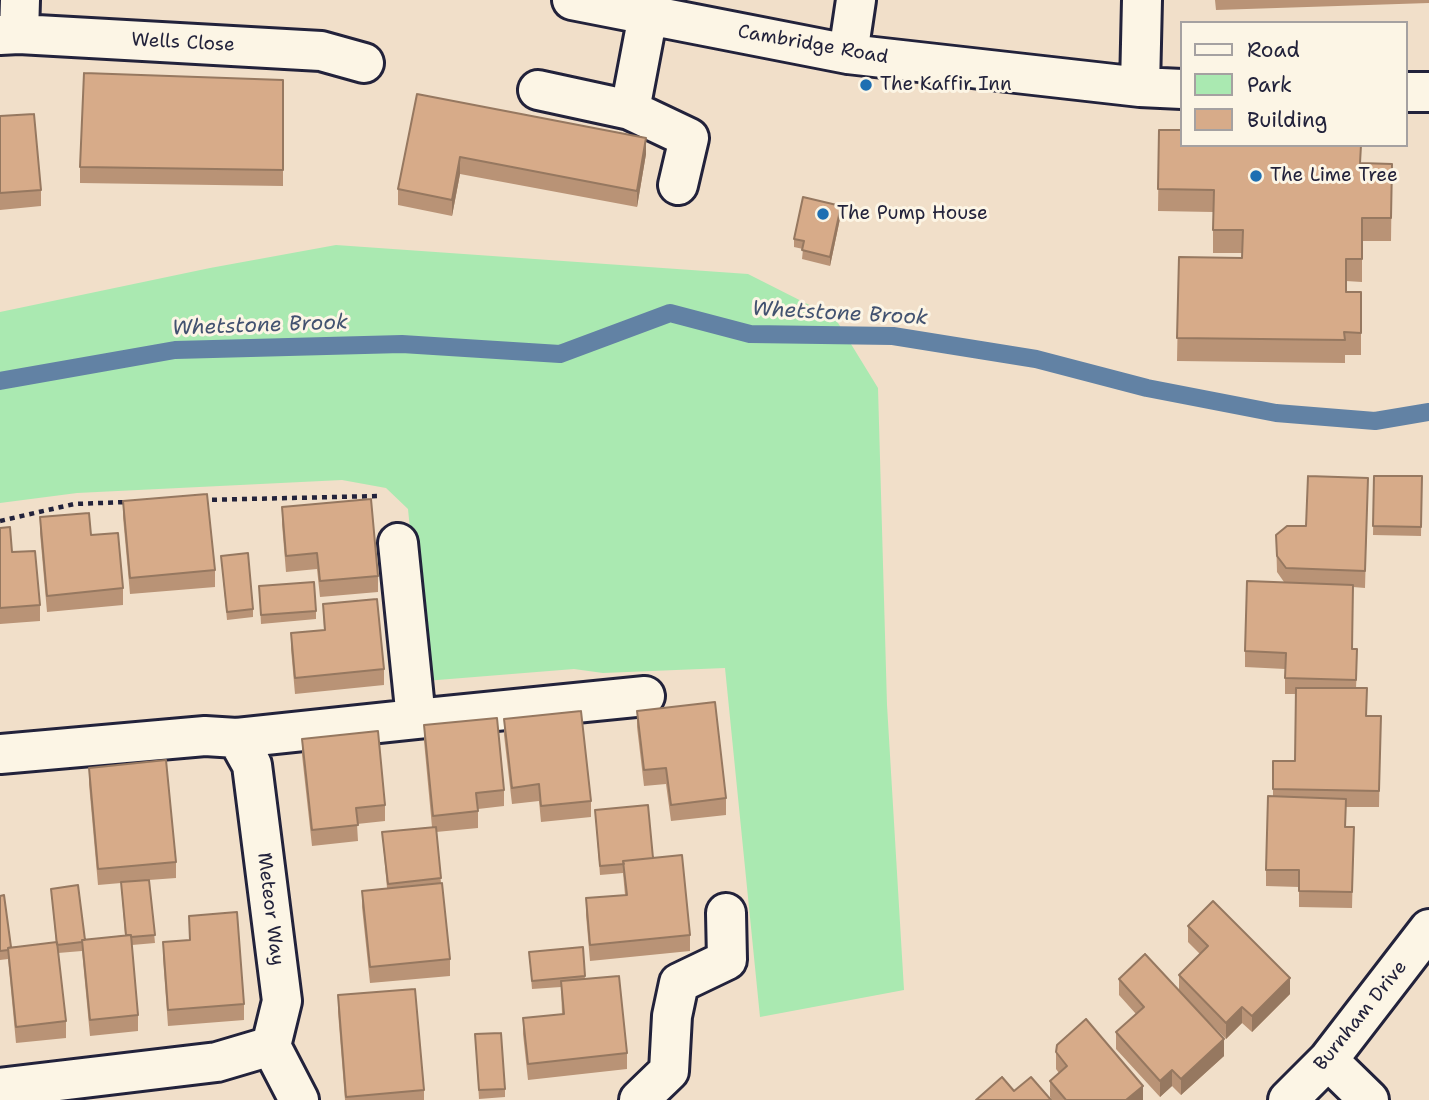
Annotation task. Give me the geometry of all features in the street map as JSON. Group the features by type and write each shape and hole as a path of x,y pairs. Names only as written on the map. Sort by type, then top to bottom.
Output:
{"street":[{"name":"Cambridge Road","path":"572,0 848,54 1140,87 1180,89"},
{"path":"848,54 856,0"},
{"path":"1140,87 1142,0"},
{"path":"631,110 648,15"},
{"name":"Wells Close","path":"13,23 321,51 364,63"},
{"path":"538,90 631,110 689,138 678,185"},
{"path":"1408,92 1429,92"},
{"path":"398,543 416,719"},
{"path":"0,754 205,737 237,738 645,696"},
{"name":"Meteor Way","path":"237,738 252,765 282,1001 271,1046"},
{"path":"639,1100 669,1071 672,1016 679,983 727,960 726,913"},
{"name":"Burnham Drive","path":"1288,1100 1328,1060 1429,929"},
{"path":"0,1088 217,1062 271,1046 299,1100"},
{"path":"1328,1060 1369,1100"}],"path":[{"path":"196,500 385,496"},
{"path":"0,521 74,504 128,502"}],"green space":[{"path":"336,245 748,274 835,318 878,388 887,705 904,990 760,1017 725,668 603,673 574,669 425,681 408,509 386,488 342,480 77,493 0,503 0,312"}],"building":[{"path":"84,73 283,80 283,170 80,167"},
{"path":"417,94 646,138 637,191 460,157 452,200 398,189"},
{"path":"34,114 41,190 0,193 0,116"},
{"path":"1159,130 1180,130 1180,147 1361,147 1360,163 1392,164 1391,218 1362,218 1362,259 1346,259 1346,292 1361,292 1361,333 1344,332 1345,340 1177,338 1179,257 1242,258 1243,230 1213,230 1214,190 1158,189"},
{"path":"803,197 841,206 830,257 802,250 804,241 794,239"},
{"path":"1308,476 1368,478 1365,571 1286,568 1277,556 1276,535 1287,526 1306,526"},
{"path":"1374,476 1422,476 1421,527 1373,526"},
{"path":"207,494 215,570 130,578 123,501"},
{"path":"371,499 378,576 320,581 317,553 286,556 282,507"},
{"path":"89,513 91,535 118,533 123,588 47,596 40,517"},
{"path":"10,527 12,552 35,551 40,605 0,608 0,528"},
{"path":"248,553 253,609 227,612 221,556"},
{"path":"1247,581 1353,585 1352,649 1357,649 1356,680 1285,678 1286,653 1245,651"},
{"path":"314,582 316,611 261,615 259,586"},
{"path":"377,599 384,669 295,678 291,633 325,630 323,604"},
{"path":"1296,688 1367,688 1366,716 1381,716 1379,791 1273,789 1273,761 1295,761"},
{"path":"715,702 726,798 671,805 666,768 644,770 637,711"},
{"path":"581,711 591,801 541,806 539,784 512,788 504,719"},
{"path":"497,718 504,790 476,793 478,811 433,816 424,725"},
{"path":"378,731 385,805 356,808 358,825 312,830 302,739"},
{"path":"166,760 176,862 98,869 89,768"},
{"path":"1268,796 1346,799 1345,827 1354,827 1352,892 1299,891 1299,870 1266,870"},
{"path":"648,805 653,858 600,866 595,810"},
{"path":"436,827 441,878 388,884 382,832"},
{"path":"682,855 690,935 590,945 586,898 627,895 623,861"},
{"path":"149,880 155,935 131,937 126,935 121,882"},
{"path":"442,883 450,959 370,967 362,891"},
{"path":"78,885 85,940 57,945 51,889"},
{"path":"4,895 11,947 0,951 0,896"},
{"path":"1213,901 1290,978 1252,1016 1242,1007 1226,1023 1179,975 1208,946 1188,926"},
{"path":"237,912 244,1004 168,1010 163,942 190,940 189,916"},
{"path":"131,935 138,1015 90,1020 82,940"},
{"path":"57,942 66,1021 16,1027 8,948"},
{"path":"583,947 585,976 532,981 529,952"},
{"path":"1145,954 1224,1039 1181,1079 1172,1070 1160,1081 1116,1032 1144,1007 1119,979"},
{"path":"619,976 627,1053 528,1064 523,1018 564,1014 561,981"},
{"path":"415,989 424,1090 346,1097 338,995"},
{"path":"1086,1019 1143,1086 1126,1100 1066,1100 1050,1081 1067,1066 1056,1052 1057,1045"},
{"path":"501,1033 505,1089 479,1090 475,1034"},
{"path":"1002,1077 1014,1091 1031,1077 1051,1100 976,1100"}],"waterway":[{"name":"Whetstone Brook","path":"0,381 175,350 402,344 560,354 670,313 750,334 893,336 1036,359 1147,388 1276,413 1375,421 1429,412"}],"place":[{"name":"The Kaffir Inn","path":"866,85"},
{"name":"The Lime Tree","path":"1256,176"},
{"name":"The Pump House","path":"823,214"}]}
